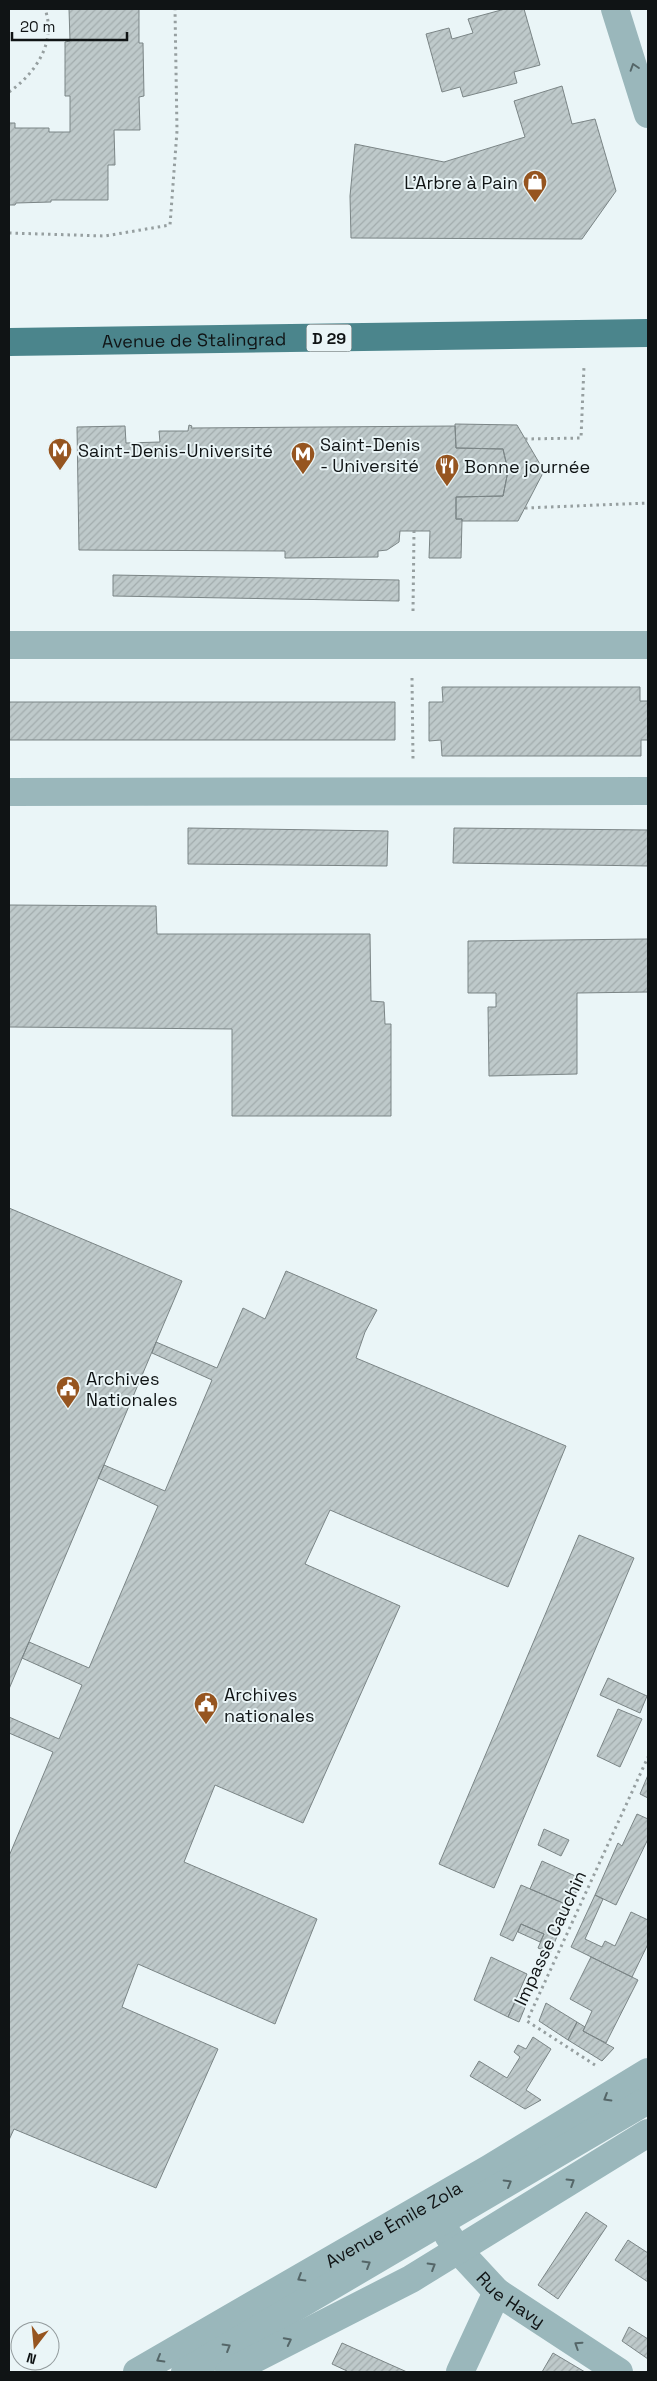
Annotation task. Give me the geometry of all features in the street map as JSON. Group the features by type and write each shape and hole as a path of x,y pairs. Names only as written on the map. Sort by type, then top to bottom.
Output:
{"main road":[{"name":"Avenue de Stalingrad","path":"9,342 648,333"}],"street":[{"path":"615,9 648,114"},
{"path":"9,645 648,645"},
{"path":"9,792 648,791"},
{"name":"Avenue Émile Zola","path":"185,2372 434,2212 641,2086"},
{"path":"229,2372 411,2279 648,2133"},
{"name":"Avenue Émile Zola","path":"137,2372 434,2212"},
{"name":"Rue Havy","path":"434,2212 458,2250 497,2292 619,2372"},
{"path":"460,2372 497,2292"}],"path":[{"path":"9,92 24,81 39,62 47,39 45,9"},
{"path":"9,233 105,236 170,225 177,131 174,9"},
{"path":"525,439 581,438 586,335"},
{"path":"525,508 648,504"},
{"name":"Impasse Cauchin","path":"641,2086 527,2021 648,1757"}],"building":[{"path":"69,9 139,9 139,43 143,43 144,96 139,97 140,130 114,130 115,165 108,165 108,200 51,200 51,202 9,205 9,123 15,123 15,128 49,128 49,132 70,132 70,96 65,96 65,42 70,41"},
{"path":"505,9 524,9 540,65 514,72 517,83 463,97 460,87 442,92 426,34 449,28 452,39 473,33 468,19"},
{"path":"562,86 572,124 595,119 616,191 582,239 351,238 350,196 355,144 444,162 525,137 514,101"},
{"name":"Saint-Denis - Université","path":"455,424 517,425 544,471 518,521 462,521 462,519 456,519 456,497 503,496 508,471 503,449 456,448"},
{"name":"Saint-Denis - Université","path":"189,425 192,426 191,428 455,426 456,448 503,449 508,471 503,496 456,497 456,519 462,519 461,558 429,558 430,531 400,531 399,542 387,550 378,551 378,557 285,558 285,551 79,550 77,427 125,426 126,443 160,442 159,431 188,431"},
{"path":"113,575 399,580 399,601 113,596"},
{"path":"442,687 640,687 640,701 648,701 648,740 641,740 641,756 442,756 441,740 429,741 429,702 443,702"},
{"path":"9,702 395,702 395,740 9,740"},
{"path":"188,828 388,831 387,866 188,864"},
{"path":"454,828 648,830 648,866 453,863"},
{"path":"9,905 156,906 157,934 370,934 371,1001 384,1002 385,1024 391,1024 391,1116 232,1116 232,1029 9,1027"},
{"path":"648,939 648,992 577,993 577,1074 489,1076 488,1007 496,1007 496,993 468,993 468,941"},
{"name":"Archives Nationales","path":"9,1208 182,1281 9,1689"},
{"name":"Archives nationales","path":"286,1271 377,1310 365,1332 356,1358 566,1446 508,1587 330,1510 305,1564 400,1606 303,1823 215,1785 184,1862 317,1919 275,2024 138,1964 122,2007 218,2049 156,2188 14,2129 9,2140 9,1856 53,1752 9,1733 9,1717 59,1739 82,1685 22,1658 29,1642 89,1668 158,1506 98,1478 104,1465 165,1491 212,1380 152,1353 156,1342 217,1368 243,1308 265,1319"},
{"path":"579,1535 634,1558 494,1888 439,1864"},
{"path":"608,1678 647,1696 640,1713 600,1695"},
{"path":"618,1709 642,1719 620,1767 597,1756"},
{"path":"648,1775 648,1798 640,1794"},
{"path":"637,1814 648,1819 648,1839 616,1905 595,1895 618,1843 622,1846"},
{"path":"544,1829 569,1840 561,1856 538,1845"},
{"path":"542,1861 582,1879 570,1906 530,1889"},
{"path":"521,1885 570,1906 550,1953 538,1948 544,1934 521,1924 513,1941 500,1935"},
{"path":"595,1895 603,1899 585,1939 602,1947 605,1941 615,1946 631,1912 648,1920 648,1944 632,1977 571,1947"},
{"path":"521,1924 544,1934 540,1942 518,1932"},
{"path":"491,1957 527,1974 508,2017 474,2000"},
{"path":"591,1957 638,1980 606,2043 583,2031 592,2011 570,1999"},
{"path":"516,2000 526,2005 519,2022 508,2017"},
{"path":"546,2003 577,2022 568,2040 539,2021"},
{"path":"577,2022 585,2027 583,2031 614,2048 602,2061 568,2040"},
{"path":"533,2037 551,2049 526,2090 541,2100 525,2109 470,2076 479,2061 507,2078 520,2057 514,2052 518,2045 526,2049"},
{"path":"586,2212 607,2226 558,2299 538,2285"},
{"path":"628,2240 648,2253 648,2282 615,2260"},
{"path":"629,2327 648,2339 648,2359 622,2341"},
{"path":"342,2343 407,2372 346,2372 332,2364"},
{"path":"553,2353 585,2372 542,2372"}],"place":[{"name":"L'Arbre à Pain","path":"535,203"},
{"name":"Saint-Denis-Université","path":"60,471"},
{"name":"Saint-Denis - Université","path":"303,475"},
{"name":"Bonne journée","path":"447,487"},
{"name":"Archives Nationales","path":"68,1409"},
{"name":"Archives nationales","path":"206,1725"}]}
